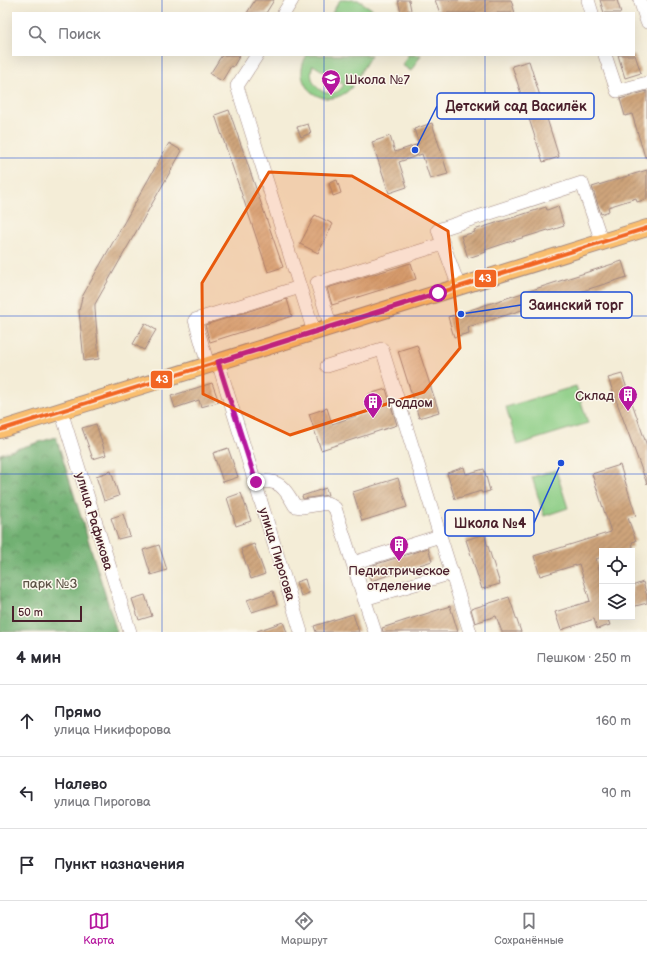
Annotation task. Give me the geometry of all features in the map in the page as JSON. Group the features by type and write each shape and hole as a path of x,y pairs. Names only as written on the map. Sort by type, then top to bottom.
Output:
{"main road":[{"path":"0,430 647,228"}],"street":[{"path":"285,12 292,0"},
{"path":"588,0 592,12"},
{"path":"640,0 647,22"},
{"path":"256,56 237,86 314,332"},
{"path":"605,56 617,91 647,82"},
{"path":"459,287 438,230 582,183 602,242"},
{"path":"331,327 317,283 443,244"},
{"name":"улица Пирогова","path":"300,287 195,320 213,363 256,482 302,632"},
{"path":"327,366 382,349 470,632"},
{"name":"улица Рафикова","path":"61,411 130,632"},
{"path":"256,482 265,480 279,484 285,488 295,506 302,507 327,503 334,506 374,632"},
{"path":"353,563 440,536"},
{"path":"364,599 452,573"}],"highlighted area":[{"path":"269,172 352,176 448,231 460,348 424,392 290,435 203,394 202,283"}],"green space":[{"path":"340,0 358,0 376,12 333,12"},
{"path":"307,56 370,56 351,88 341,95 331,98 321,97 312,93 306,86 302,77 302,66","holes":["313,65 344,84 334,93 321,91 313,80 311,73"]},
{"path":"407,56 420,56 411,71 402,65"},
{"path":"576,386 588,423 517,445 506,407"},
{"name":"парк №3","path":"56,437 117,632 0,632 0,454"},
{"path":"556,470 568,508 544,516 532,477"}],"building":[{"path":"255,0 274,0 267,12 248,12"},
{"path":"398,0 409,0 411,10 401,12"},
{"path":"435,0 511,0 515,12 440,12"},
{"path":"600,0 617,0 621,12 604,12"},
{"path":"635,55 641,73 625,78 618,56"},
{"path":"221,56 239,56 222,81 210,74"},
{"path":"529,61 559,157 543,162 512,66"},
{"path":"647,91 647,157 645,157 632,114 625,116 620,99"},
{"path":"229,110 283,267 268,272 215,115"},
{"path":"432,123 448,174 430,179 422,154 399,162 407,187 389,193 372,142 390,136 395,152 419,144 414,129"},
{"path":"308,124 311,133 301,137 297,127"},
{"path":"169,143 182,151 95,304 99,359 84,361 79,311 82,297"},
{"path":"647,170 647,199 637,202 636,198 608,207 609,211 601,214 592,187"},
{"path":"337,180 341,193 333,196 329,183"},
{"path":"558,206 564,226 485,250 486,252 468,258 461,236 475,232 474,230 546,207 547,210"},
{"path":"315,215 333,224 318,253 300,244"},
{"path":"622,261 627,277 468,327 469,333 454,337 448,317"},
{"path":"411,263 416,279 332,305 327,288"},
{"path":"287,299 292,316 210,342 205,325"},
{"path":"145,323 156,330 144,350 133,344"},
{"path":"417,345 439,412 419,418 398,351"},
{"name":"Склад","path":"622,374 647,446 647,484 608,378"},
{"path":"212,383 219,402 201,407 199,400 175,408 171,396"},
{"name":"Роддом","path":"386,389 397,425 321,450 309,414 327,408 332,424 374,410 369,394"},
{"path":"96,424 106,455 93,459 82,428"},
{"path":"228,448 238,477 223,482 213,453"},
{"path":"620,465 636,516 628,518 636,541 632,542 633,547 630,548 599,548 599,558 596,559 599,569 599,620 608,620 610,625 597,629 594,619 561,630 555,612 590,601 579,564 540,576 534,556 611,532 592,474"},
{"path":"464,467 466,474 484,469 490,491 482,493 481,491 455,499 447,473"},
{"path":"111,471 119,496 104,501 96,476"},
{"path":"398,478 407,507 362,521 353,492"},
{"path":"326,488 328,495 303,499 302,496"},
{"path":"241,493 251,521 236,526 227,498"},
{"path":"123,514 130,536 118,539 111,518"},
{"path":"484,534 500,584 482,589 466,540"},
{"path":"254,544 265,574 251,579 241,549"},
{"path":"159,545 167,570 151,575 143,550"},
{"name":"Педиатрическое отделение","path":"428,548 432,561 371,581 367,567"},
{"path":"305,579 309,593 301,596 296,582"},
{"path":"643,582 647,596 647,603 635,606 635,585"},
{"path":"273,591 277,604 252,612 247,600"},
{"path":"145,595 152,616 139,620 132,599"},
{"path":"509,597 521,632 502,632 496,616 475,623 471,609"},
{"path":"450,606 458,632 383,632 382,628"},
{"path":"353,614 359,632 316,632 314,626"},
{"path":"283,622 287,632 257,632 257,631"}],"transit line":[{"name":"43","path":"0,430 647,228"}],"place":[{"name":"Школа №7","path":"331,96"},
{"name":"Детский сад Василёк","path":"415,150"},
{"name":"Заинский торг","path":"461,314"},
{"name":"Склад","path":"628,412"},
{"name":"Роддом","path":"373,419"},
{"name":"Школа №4","path":"561,463"},
{"name":"Педиатрическое отделение","path":"399,562"}],"route":[{"path":"256,482 218,362 438,293"}]}
